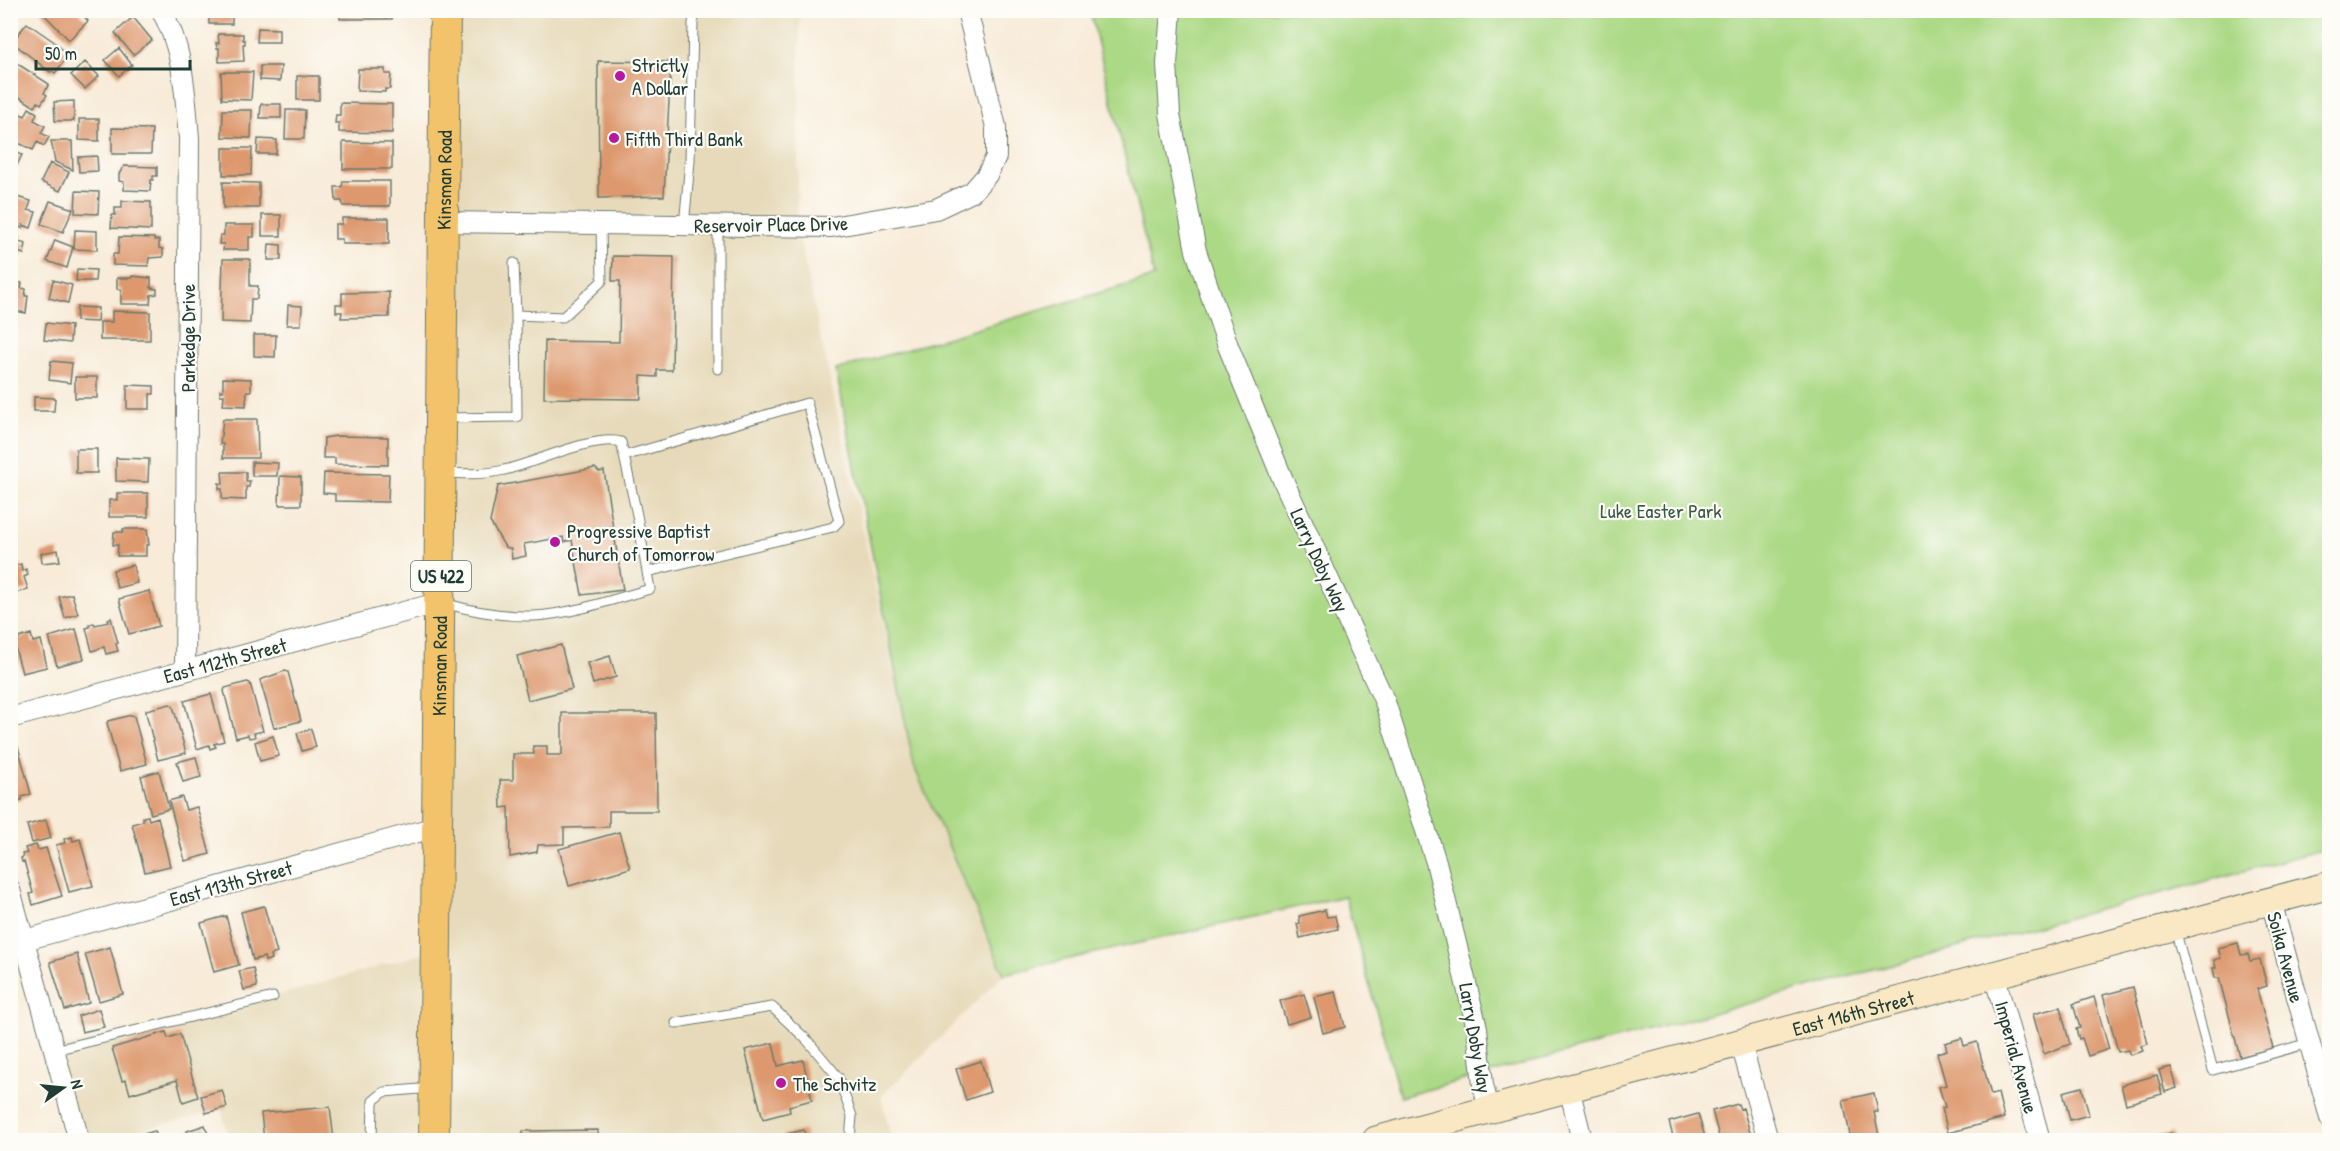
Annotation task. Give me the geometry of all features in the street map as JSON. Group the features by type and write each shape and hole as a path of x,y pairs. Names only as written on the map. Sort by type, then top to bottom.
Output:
{"main road":[{"name":"Kinsman Road","path":"434,1140 445,10"},
{"name":"East 116th Street","path":"1376,1140 2330,885"}],"street":[{"name":"Parkedge Drive","path":"161,10 171,27 183,72 189,138 185,670"},
{"name":"Reservoir Place Drive","path":"443,222 831,227 936,209 972,192 987,175 996,157 996,127 967,10"},
{"name":"Larry Doby Way","path":"1171,10 1167,64 1170,114 1196,252 1228,346 1283,480 1385,702 1439,873 1477,1028 1483,1086 1489,1109"},
{"name":"East 112th Street","path":"10,718 441,602"},
{"name":"East 113th Street","path":"25,940 436,827"},
{"path":"10,890 79,1140"},
{"name":"Soika Avenue","path":"2271,902 2330,1118"},
{"name":"Imperial Avenue","path":"1994,974 2040,1140"},
{"path":"1741,1044 1768,1140"},
{"path":"1569,1088 1582,1140"}],"lane":[{"path":"696,10 693,23 690,161 702,226 718,369"},
{"path":"516,315 563,316 602,281 601,224"},
{"path":"442,418 517,417 514,263"},
{"path":"624,456 807,403 839,521 833,527 647,572"},
{"path":"441,473 475,475 505,470 596,443 621,442 650,589 589,606 534,616 476,612 441,602"},
{"path":"2174,927 2213,1070 2309,1043"},
{"path":"55,1050 273,997"},
{"path":"675,1023 772,1007 807,1040 838,1077 852,1116 850,1140"},
{"path":"372,1140 373,1101 384,1092 434,1088"},
{"path":"434,1140 439,1140"}],"shaded area":[{"path":"445,11 800,11 797,227 914,766 1004,974 881,1097 892,1140 230,1140 221,1110 100,1140 79,1140 55,1050 273,997 435,950"}],"green space":[{"name":"Luke Easter Park","path":"1090,11 2319,11 2330,70 2329,848 1400,1097 1345,896 1004,974 914,766 836,370 1154,277"}],"building":[{"path":"40,10 78,10 88,21 69,40"},
{"path":"209,10 232,10 232,24 209,24"},
{"path":"340,10 392,10 392,19 340,19"},
{"path":"133,17 152,40 133,55 115,33"},
{"path":"27,23 66,53 63,57 66,59 55,73 50,72 12,42"},
{"path":"258,28 279,29 279,42 257,42"},
{"path":"218,34 243,34 244,61 219,62 219,48 216,43 219,43"},
{"path":"119,48 132,65 119,76 105,60"},
{"path":"10,59 49,84 44,93 47,95 41,104 38,102 35,107 10,91"},
{"path":"598,61 671,62 664,196 599,198"},
{"path":"85,62 99,76 85,89 71,75"},
{"path":"260,66 281,66 280,81 260,80"},
{"path":"358,69 385,69 385,74 391,74 390,89 385,89 385,92 357,91"},
{"path":"221,72 253,72 251,100 222,99"},
{"path":"297,76 319,76 319,100 297,100"},
{"path":"74,101 74,121 55,121 54,102"},
{"path":"340,103 392,104 392,133 339,132 339,123 335,123 336,115 340,115"},
{"path":"261,104 281,104 281,118 260,118"},
{"path":"29,108 37,113 34,120 45,126 41,133 49,137 44,146 37,142 33,150 10,139 10,109 25,116"},
{"path":"223,110 252,110 251,138 222,137"},
{"path":"286,110 305,110 304,139 285,139"},
{"path":"79,119 99,119 99,141 79,140"},
{"path":"112,128 152,129 151,154 112,154"},
{"path":"258,139 277,140 276,154 257,154"},
{"path":"51,141 72,141 73,170 55,162"},
{"path":"343,142 392,143 392,169 343,169"},
{"path":"223,148 252,148 251,175 223,175"},
{"path":"10,150 22,155 10,180"},
{"path":"97,156 98,171 79,172 78,157"},
{"path":"50,163 69,172 60,191 41,182"},
{"path":"124,166 157,167 157,176 153,176 151,180 150,191 124,190 124,182 119,181 119,174"},
{"path":"343,181 390,181 390,206 343,206 342,201 336,201 335,187 342,187"},
{"path":"223,182 259,183 259,208 223,208"},
{"path":"76,191 99,192 98,214 75,213"},
{"path":"10,195 31,201 28,210 36,212 31,228 10,224"},
{"path":"50,201 73,209 63,232 41,224"},
{"path":"122,201 151,202 151,230 111,228 112,215 115,215 115,208 122,208"},
{"path":"262,215 281,215 281,236 262,236"},
{"path":"342,218 389,218 389,244 342,244 342,239 335,239 335,224 342,224"},
{"path":"224,225 254,225 254,237 249,237 249,250 223,250 224,244 219,244 220,235 224,235"},
{"path":"75,230 97,231 97,250 74,249"},
{"path":"16,235 19,236 19,242 26,244 24,254 17,252 14,266 10,265 10,236 15,238"},
{"path":"119,237 159,240 159,248 163,249 163,257 149,258 148,266 113,265 113,254 118,254"},
{"path":"55,240 73,247 67,268 47,261"},
{"path":"269,244 281,245 281,260 268,260"},
{"path":"613,256 674,257 672,370 657,370 657,377 641,376 641,399 544,398 545,341 619,342 620,281 612,281"},
{"path":"223,259 250,259 250,286 258,286 257,299 251,299 250,323 221,322"},
{"path":"77,269 96,270 95,281 76,281"},
{"path":"132,276 151,278 151,288 157,289 157,294 151,295 150,304 121,304 121,289 117,289 117,278 132,278"},
{"path":"53,280 72,285 68,303 49,298"},
{"path":"10,281 22,283 21,288 26,289 25,296 28,296 26,313 10,310"},
{"path":"389,292 389,317 341,318 342,312 336,312 336,304 342,304 342,293"},
{"path":"288,305 302,306 301,325 287,325"},
{"path":"77,307 98,308 97,322 76,321"},
{"path":"112,311 150,312 150,340 100,340 100,322 112,322"},
{"path":"46,323 71,326 70,343 44,340"},
{"path":"254,335 276,335 275,357 254,356"},
{"path":"51,361 72,363 70,383 49,380"},
{"path":"75,377 97,377 97,398 75,398"},
{"path":"223,378 251,379 251,391 247,391 246,406 223,405 224,395 220,395 220,390 223,391"},
{"path":"127,385 154,386 154,394 150,394 150,409 127,409"},
{"path":"34,397 55,398 54,411 34,411"},
{"path":"223,419 257,419 258,458 223,458 223,444 220,444"},
{"path":"336,436 388,437 388,465 335,464 335,458 323,458 324,438"},
{"path":"76,449 97,449 97,473 76,473"},
{"path":"116,458 149,459 148,482 116,481"},
{"path":"252,462 278,463 277,476 252,476"},
{"path":"595,468 599,472 604,471 623,590 582,595 572,540 564,542 563,537 524,544 526,556 512,559 511,549 505,547 490,522 498,486"},
{"path":"222,472 246,472 246,481 250,481 249,487 246,487 246,500 222,499 222,489 219,489 219,483 223,484"},
{"path":"324,473 389,474 388,502 335,501 335,494 323,493"},
{"path":"280,476 301,477 301,505 279,505"},
{"path":"117,493 148,493 148,517 109,517 109,500 117,500"},
{"path":"123,529 147,529 149,545 146,545 146,556 117,556 118,545 113,545 114,532 123,532"},
{"path":"58,550 60,561 42,563 41,553"},
{"path":"21,564 22,571 26,569 28,575 24,577 28,589 10,595 10,567"},
{"path":"133,565 137,583 117,588 113,570"},
{"path":"149,591 159,626 129,634 119,599"},
{"path":"72,594 78,614 65,618 59,597"},
{"path":"111,618 118,651 106,654 104,647 92,651 86,628 90,627 89,624 109,622 108,619"},
{"path":"76,629 84,659 57,666 49,637"},
{"path":"31,634 33,642 41,640 47,667 22,673 13,640"},
{"path":"561,645 572,689 528,700 517,656"},
{"path":"610,656 616,677 593,684 587,663"},
{"path":"288,672 301,721 274,728 260,680"},
{"path":"250,683 263,731 254,733 255,737 249,738 248,735 236,738 224,691 225,688"},
{"path":"211,694 224,741 214,744 216,747 210,749 209,745 197,749 184,701"},
{"path":"170,704 173,706 186,753 158,760 146,710"},
{"path":"562,713 656,713 657,811 609,811 609,827 564,828 564,844 538,845 537,852 510,857 509,807 501,808 500,780 513,780 513,754 534,754 533,746 547,746 547,755 562,755"},
{"path":"134,716 147,764 120,771 107,723"},
{"path":"311,729 316,747 302,751 297,733"},
{"path":"273,736 279,756 260,761 255,742"},
{"path":"18,747 31,794 16,801 15,798 10,799 10,749"},
{"path":"196,757 201,777 183,782 177,762"},
{"path":"159,771 169,809 151,814 141,776"},
{"path":"182,797 186,810 197,807 210,854 185,861 169,801"},
{"path":"148,816 149,820 158,817 170,866 145,872 132,824 143,821 143,817"},
{"path":"46,820 51,838 32,843 27,825"},
{"path":"619,832 630,868 569,886 559,849"},
{"path":"72,837 73,841 80,839 93,886 69,892 56,845 65,843 64,839"},
{"path":"36,845 38,850 46,848 62,896 33,905 30,894 33,893 24,861 22,862 21,858 22,854 27,853 25,848"},
{"path":"264,906 277,953 271,955 272,959 265,961 264,957 253,960 241,912"},
{"path":"1325,910 1327,917 1335,916 1338,929 1300,938 1297,924 1300,923 1299,916"},
{"path":"226,916 239,965 214,972 201,923"},
{"path":"2238,943 2241,955 2248,954 2250,961 2260,959 2267,986 2257,989 2273,1048 2240,1057 2219,978 2215,978 2213,968 2216,968 2214,960 2221,958 2218,948"},
{"path":"110,947 123,994 99,1001 85,954"},
{"path":"77,954 89,1003 65,1010 50,962"},
{"path":"253,968 257,987 244,990 239,971"},
{"path":"2133,987 2148,1044 2141,1046 2143,1051 2130,1055 2128,1050 2118,1052 2103,995"},
{"path":"1336,992 1345,1027 1323,1033 1314,997"},
{"path":"1304,994 1311,1017 1287,1024 1280,1001"},
{"path":"2094,997 2109,1049 2088,1056 2082,1038 2079,1039 2076,1029 2080,1028 2073,1004"},
{"path":"2060,1007 2070,1044 2044,1054 2033,1014"},
{"path":"99,1009 104,1027 82,1032 78,1016"},
{"path":"166,1032 168,1038 180,1034 198,1097 183,1102 177,1080 130,1094 126,1080 122,1081 112,1048"},
{"path":"1962,1038 1964,1046 1977,1042 1991,1095 1998,1093 2004,1118 1948,1133 1942,1108 1945,1107 1939,1087 1946,1085 1937,1053 1947,1050 1945,1043"},
{"name":"The Schvitz","path":"773,1043 778,1066 803,1060 812,1100 789,1106 790,1112 763,1119 745,1050"},
{"path":"981,1061 990,1092 966,1100 956,1069"},
{"path":"2171,1067 2177,1088 2165,1092 2159,1070"},
{"path":"2157,1075 2162,1094 2126,1104 2121,1085"},
{"path":"2082,1087 2089,1115 2070,1120 2063,1092"},
{"path":"222,1090 227,1107 206,1113 201,1096"},
{"path":"1874,1093 1878,1112 1874,1112 1880,1140 1851,1140 1843,1100"},
{"path":"1738,1104 1740,1109 1743,1108 1752,1140 1720,1140 1712,1111"},
{"path":"330,1107 334,1140 264,1140 261,1113"},
{"path":"1698,1114 1706,1140 1674,1140 1669,1122"},
{"path":"205,1125 210,1140 190,1140 187,1131"},
{"path":"598,1130 598,1140 523,1140 523,1131"},
{"path":"804,1130 806,1140 785,1140 783,1135"},
{"path":"155,1131 158,1140 130,1140 129,1138"},
{"path":"2171,1133 2173,1140 2152,1140 2152,1138"}],"place":[{"name":"Strictly A Dollar","path":"620,76"},
{"name":"Fifth Third Bank","path":"614,138"},
{"name":"Progressive Baptist Church of Tomorrow","path":"555,542"},
{"name":"The Schvitz","path":"781,1083"}]}
